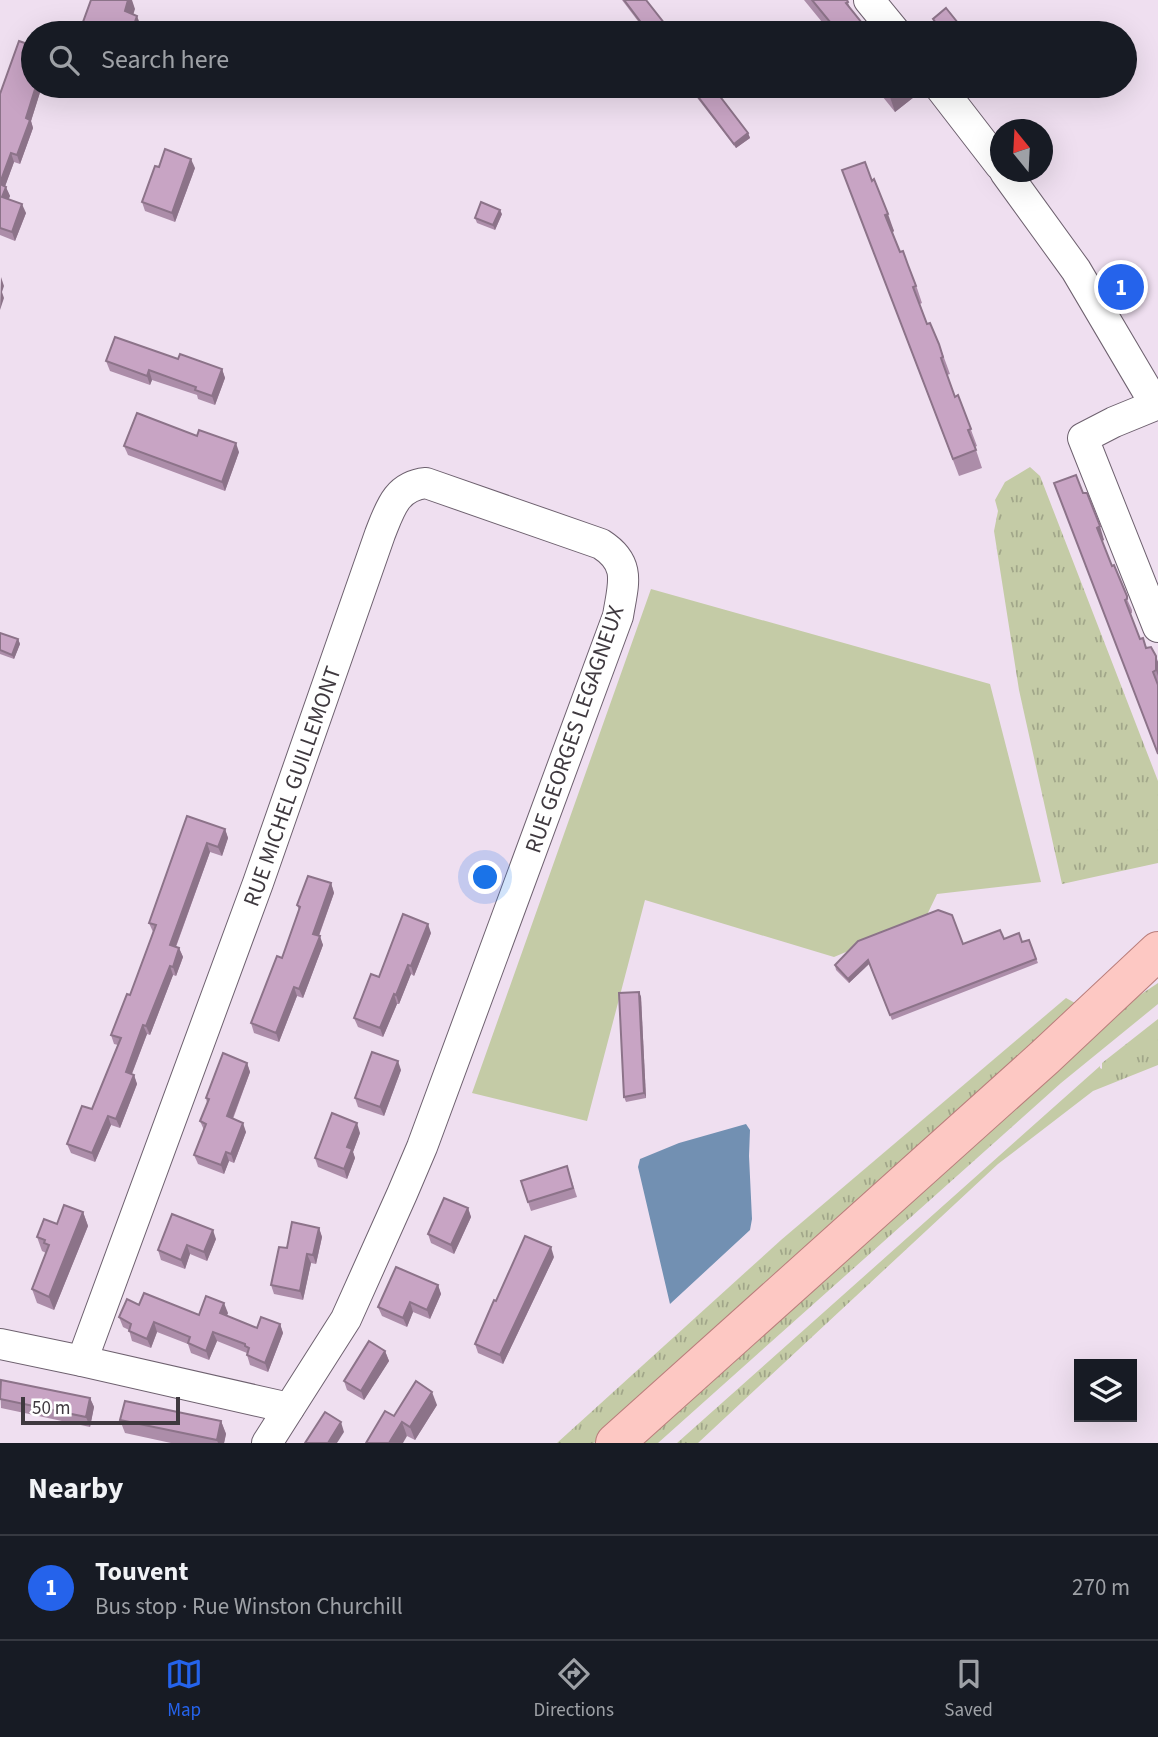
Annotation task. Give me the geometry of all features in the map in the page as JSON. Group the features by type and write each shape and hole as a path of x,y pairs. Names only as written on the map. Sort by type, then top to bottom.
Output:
{"main road":[{"path":"615,1443 1045,1057 1158,951"},
{"path":"1045,1057 1158,974"}],"street":[{"path":"869,0 886,21"},
{"path":"948,98 990,152"},
{"path":"1013,182 1076,270 1157,404 1083,438 1158,627"},
{"name":"RUE MICHEL GUILLEMONT","path":"82,1361 258,883 392,504 402,492 415,484 426,483 513,512"},
{"name":"RUE GEORGES LEGAGNEUX","path":"267,1443 355,1302 422,1147 618,616 624,572 613,552 601,544 513,512"},
{"path":"0,1344 289,1408"}],"green space":[{"path":"1030,467 1040,476 1158,781 1158,863 1062,884 1019,690 994,531 998,511 995,500 1005,482"},
{"path":"651,589 990,684 1041,882 937,894 925,919 834,957 645,900 587,1121 472,1093"},
{"path":"1158,983 1158,1004 1061,1083 658,1443 638,1443 1128,1003"},
{"path":"1066,998 1075,1003 1057,1027 594,1443 557,1443 781,1240"},
{"path":"1158,1019 1158,1065 1093,1091 998,1164 698,1443 677,1443 1100,1066 1102,1069 1102,1063"}],"water":[{"path":"746,1124 750,1130 750,1230 670,1304 638,1167 640,1159 679,1143"}],"building":[{"path":"91,0 128,0 125,11 137,16 135,21 83,21"},
{"path":"624,0 646,0 663,21 640,21"},
{"path":"812,0 847,0 846,3 860,21 829,21"},
{"path":"946,8 956,21 935,21 933,19"},
{"path":"19,41 21,42 21,98 32,98 26,118 30,120 17,155 11,153 0,183 0,94"},
{"path":"699,98 721,98 748,133 734,144"},
{"path":"165,149 191,159 172,213 142,202 155,166 159,167"},
{"path":"865,162 888,214 885,215 900,252 903,251 927,324 930,323 939,344 943,357 941,358 955,397 958,395 971,429 968,430 976,450 953,459 842,170"},
{"path":"0,184 6,187 2,197 22,204 12,232 0,228"},
{"path":"481,202 500,210 493,225 475,218"},
{"path":"115,337 178,359 180,354 222,369 212,396 195,390 196,387 149,370 147,376 106,361"},
{"path":"137,413 197,436 199,430 236,443 222,482 124,446"},
{"path":"1076,475 1083,493 1087,493 1100,526 1097,528 1127,596 1125,600 1140,639 1143,638 1146,648 1151,647 1156,656 1156,670 1153,672 1158,685 1158,754 1054,483"},
{"path":"0,633 18,639 12,655 0,650"},
{"path":"187,816 225,829 218,847 207,843 170,945 179,948 173,967 170,966 146,1026 143,1025 126,1072 134,1075 116,1119 108,1116 92,1153 67,1144 82,1106 92,1109 121,1038 111,1035 127,994 130,995 156,925 149,923"},
{"path":"308,876 331,883 313,934 320,936 299,989 294,987 276,1033 251,1023 277,956 282,958"},
{"path":"938,910 952,915 963,944 1000,930 1004,939 1019,933 1022,942 1029,940 1036,959 890,1015 868,960 848,979 835,965 858,941"},
{"path":"403,914 428,924 411,966 408,965 380,1028 354,1018 371,974 379,977"},
{"path":"639,992 644,1093 624,1097 619,993"},
{"path":"372,1052 398,1061 380,1107 355,1098"},
{"path":"223,1053 247,1063 227,1116 243,1123 231,1154 226,1152 221,1165 194,1155 206,1124 200,1121 209,1099 206,1098"},
{"path":"332,1113 357,1123 347,1147 352,1149 344,1169 315,1158"},
{"path":"567,1166 573,1188 528,1202 521,1181"},
{"path":"444,1198 468,1208 451,1245 428,1234"},
{"path":"64,1205 83,1212 49,1297 32,1289 49,1245 37,1237 44,1219 57,1224"},
{"path":"172,1214 213,1230 204,1252 187,1245 181,1260 158,1250"},
{"path":"292,1222 319,1228 313,1255 307,1254 300,1291 271,1285 279,1247 287,1248"},
{"path":"525,1236 551,1247 500,1355 475,1344"},
{"path":"396,1267 438,1285 427,1310 410,1302 403,1318 378,1307"},
{"path":"144,1293 199,1315 206,1296 224,1303 220,1313 257,1328 261,1317 280,1324 265,1363 247,1355 249,1348 245,1344 213,1332 206,1351 188,1343 190,1337 154,1322 147,1339 129,1331 131,1324 119,1317 127,1299 139,1305"},
{"path":"369,1341 385,1351 361,1391 344,1381"},
{"path":"1,1380 90,1398 86,1417 0,1399"},
{"path":"416,1381 432,1392 410,1427 402,1422 389,1443 366,1443 385,1411 394,1416"},
{"path":"125,1401 221,1421 217,1440 120,1420"},
{"path":"325,1412 341,1422 328,1443 305,1443"}],"place":[{"name":"Touvent","path":"1121,287"}]}
